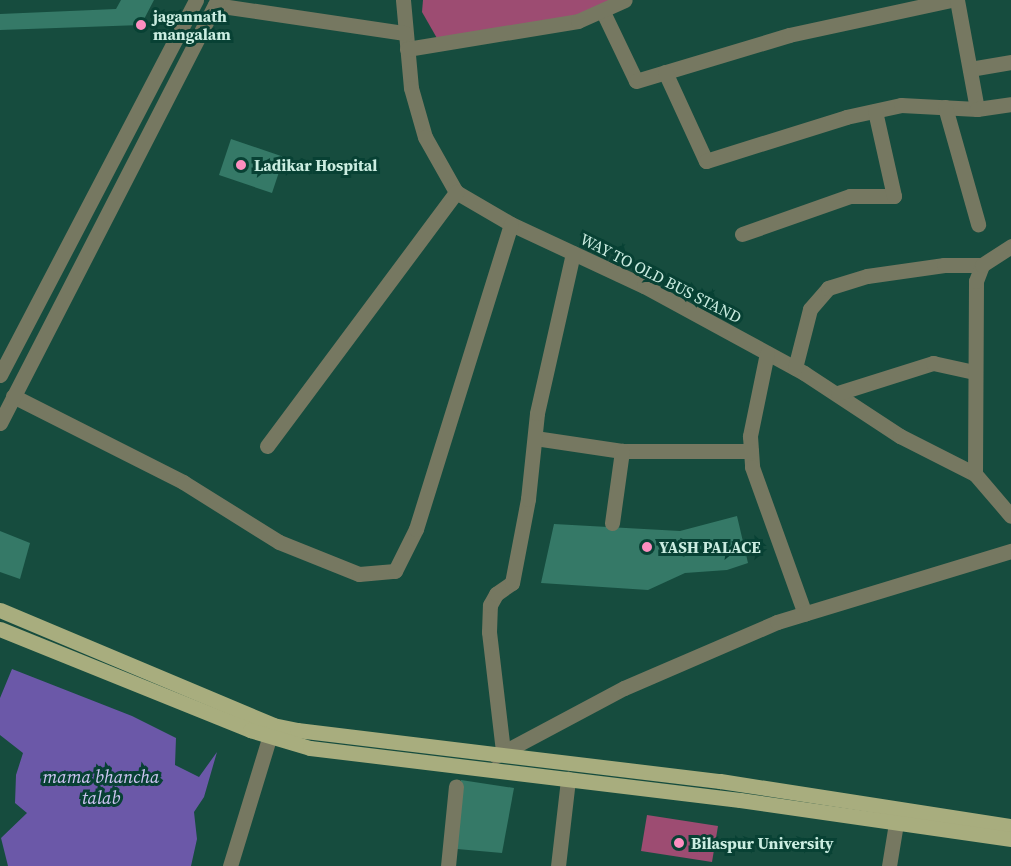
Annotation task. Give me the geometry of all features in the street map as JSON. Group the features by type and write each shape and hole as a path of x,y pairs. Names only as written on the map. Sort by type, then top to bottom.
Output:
{"main road":[{"path":"0,610 310,748 897,818 1011,826"},
{"path":"0,629 271,731 500,753 720,781 1011,839"}],"street":[{"path":"0,375 196,0"},
{"path":"267,446 456,192 425,137 411,88 403,0"},
{"path":"603,12 636,81 789,34 951,0"},
{"path":"957,0 977,110"},
{"path":"407,49 534,30 603,12 622,1"},
{"path":"0,423 216,3 405,33"},
{"path":"970,69 1011,62"},
{"path":"665,72 706,161 901,105 945,106 977,110 1011,104"},
{"path":"945,106 978,224"},
{"path":"742,234 850,196 894,196 875,111"},
{"name":"WAY TO OLD BUS STAND","path":"456,192 511,224 573,253 767,353 838,393 900,436 975,474 1011,516"},
{"path":"13,396 183,482 279,542 358,574 395,571 416,529 511,224"},
{"path":"795,368 810,309 828,288 867,276 944,265 982,265 1011,246"},
{"path":"573,253 556,316 512,583 496,594 490,605 489,632 500,753 624,688 805,614 1011,551"},
{"path":"975,474 976,281 982,265"},
{"path":"767,353 752,424 751,451 755,477 805,614"},
{"path":"838,393 933,363 974,372"},
{"path":"535,438 622,451 751,451"},
{"path":"612,523 622,451"},
{"path":"230,866 271,731"},
{"path":"558,866 568,779"},
{"path":"448,866 456,786"},
{"path":"889,866 897,818"}],"shaded area":[{"path":"423,0 613,0 603,12 438,40 422,12"},
{"path":"647,815 718,826 712,862 641,851"}],"water":[{"name":"mama bhancha talab","path":"12,669 132,716 176,738 175,765 199,777 217,752 204,797 194,812 197,839 191,866 8,866 1,838 27,813 15,803 16,775 23,753 0,735 0,698"}],"building":[{"path":"121,0 154,0 141,25 0,30 0,14 116,9"},
{"path":"231,139 284,157 272,193 219,175"},
{"name":"YASH PALACE","path":"737,516 748,563 727,570 685,573 648,590 541,583 554,524 680,531"},
{"path":"0,531 30,543 20,579 0,572"},
{"path":"461,780 514,788 502,853 457,849"}],"place":[{"name":"jagannath mangalam","path":"141,25"},
{"name":"Ladikar Hospital","path":"241,165"},
{"name":"YASH PALACE","path":"647,547"},
{"name":"Bilaspur University","path":"679,843"}]}
